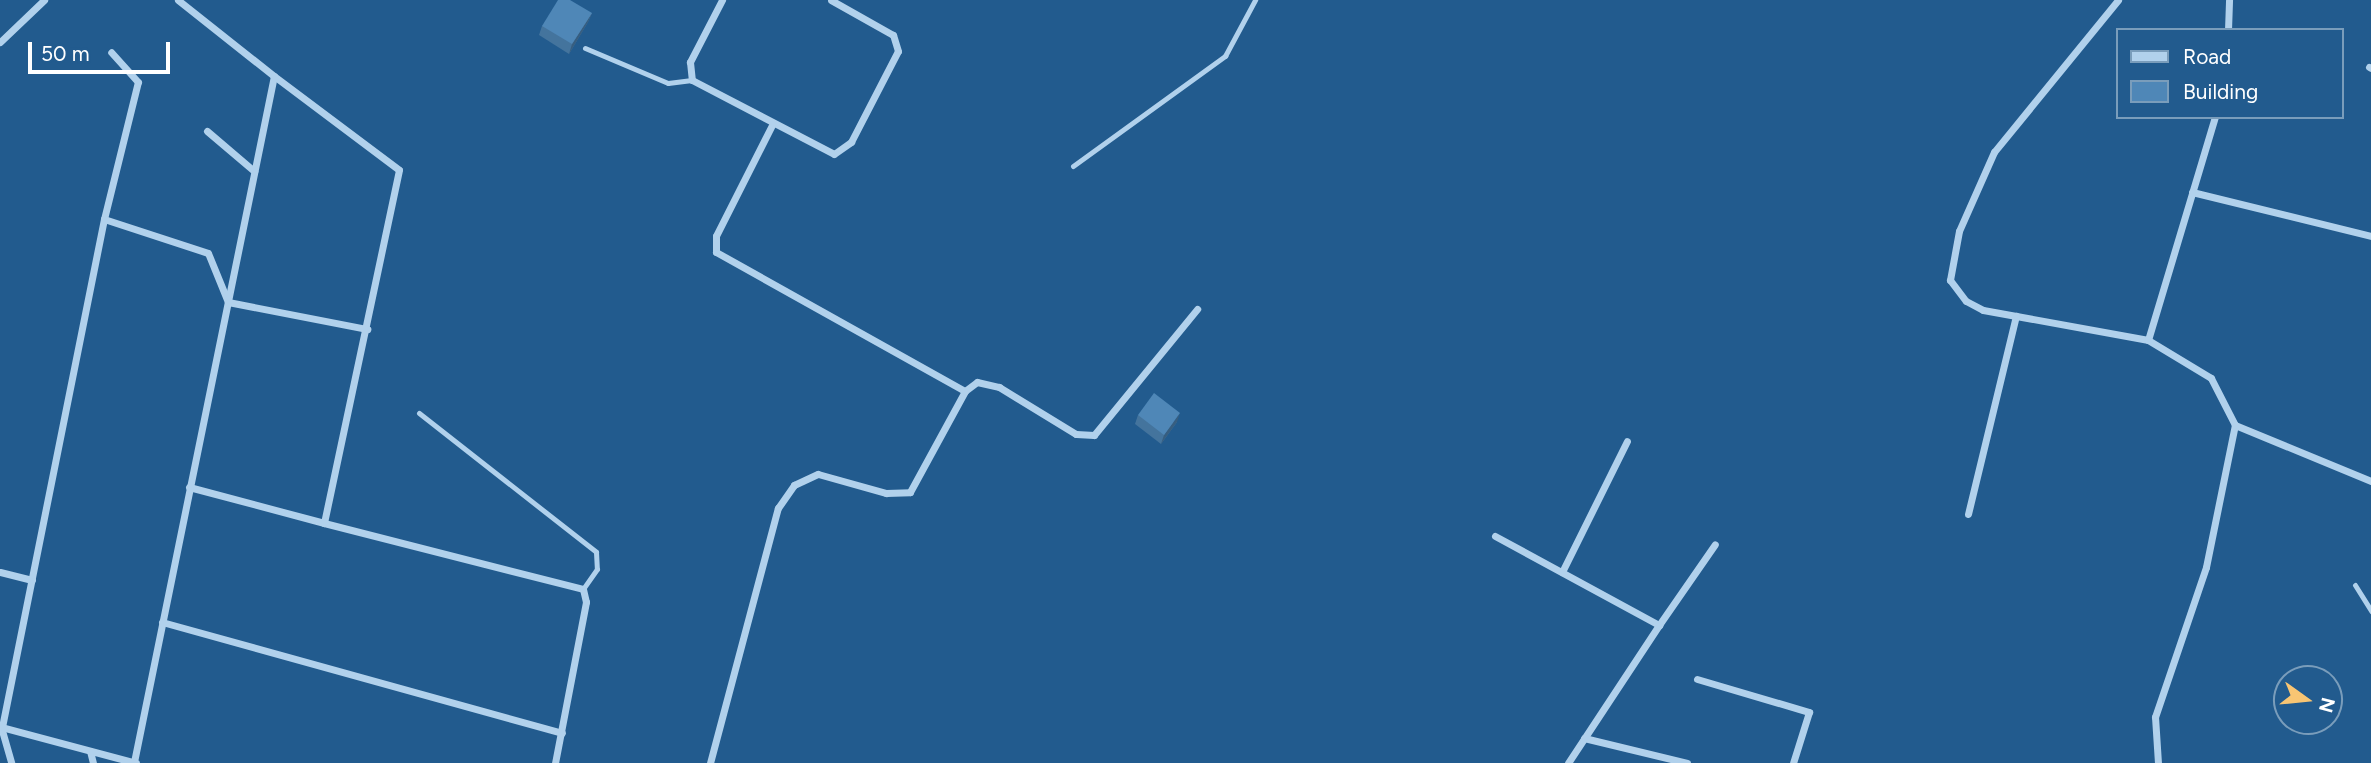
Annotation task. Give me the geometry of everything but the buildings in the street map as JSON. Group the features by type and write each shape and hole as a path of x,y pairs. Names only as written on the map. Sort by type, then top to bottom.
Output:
{"street":[{"path":"0,42 44,0"},
{"path":"178,0 400,170 324,523"},
{"path":"722,0 690,62 692,80 822,152 841,152 896,58 893,35 831,0"},
{"path":"2118,0 1994,152 1959,231 1950,264 1955,290 1983,310 2148,340 2211,378 2235,425 2207,567 2155,716 2158,763"},
{"path":"2228,28 2229,0"},
{"path":"11,763 1,727 104,219 138,82 111,52"},
{"path":"1,727 135,763 274,76"},
{"path":"2148,340 2213,119"},
{"path":"772,125 716,236 716,252 965,391"},
{"path":"207,131 254,171"},
{"path":"2192,192 2371,236"},
{"path":"104,219 208,253 228,302"},
{"path":"228,302 367,329"},
{"path":"710,763 778,508 794,485 818,474 886,494 910,492 965,391 985,382 1076,434 1094,435 1198,309"},
{"path":"1968,514 2016,316"},
{"path":"2235,425 2371,481"},
{"path":"1562,572 1627,441"},
{"path":"189,487 583,589 586,602 555,763"},
{"path":"1495,536 1659,625"},
{"path":"1568,763 1715,544"},
{"path":"0,572 32,580"},
{"path":"162,622 562,733"},
{"path":"1697,679 1809,712 1793,763"},
{"path":"1584,738 1687,763"},
{"path":"90,751 93,763"}],"lane":[{"path":"1073,166 1224,55 1255,0"},
{"path":"585,48 668,83 692,80"},
{"path":"419,414 596,552 597,569 583,589"},
{"path":"2356,585 2371,611"}]}
